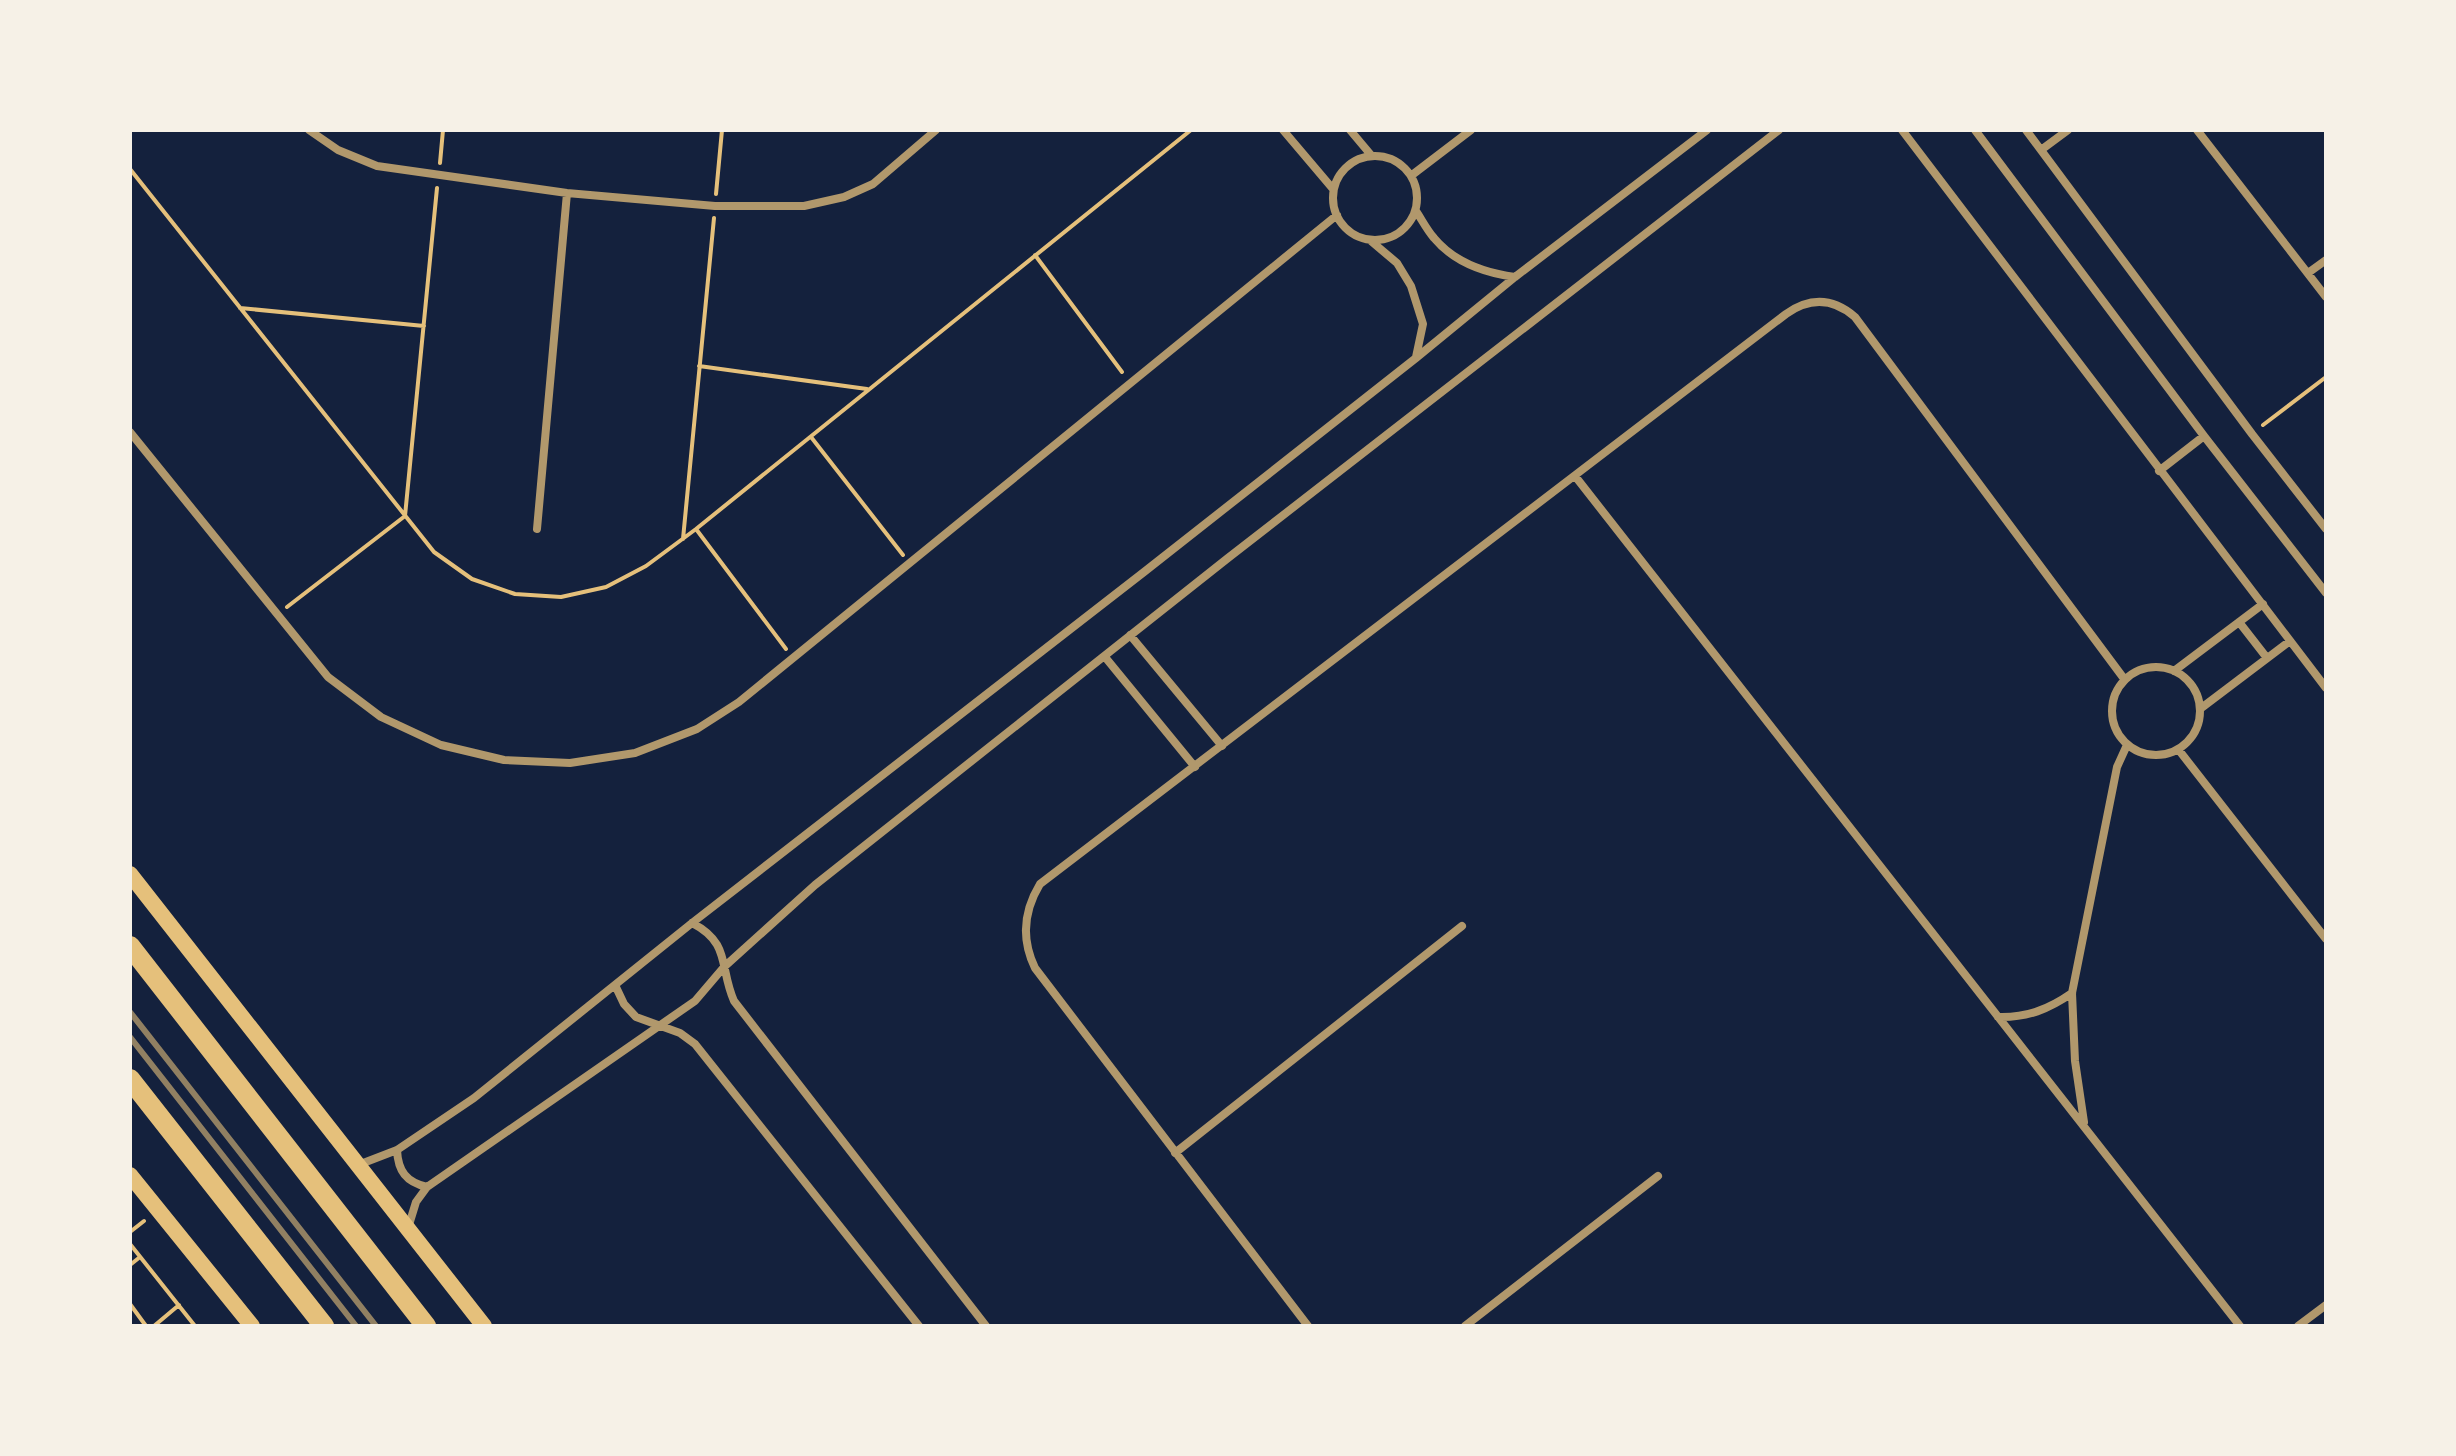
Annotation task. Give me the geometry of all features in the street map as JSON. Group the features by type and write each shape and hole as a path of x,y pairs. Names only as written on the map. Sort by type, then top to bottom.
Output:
{"highway":[{"path":"130,946 426,1326"},
{"path":"130,1079 324,1326"}],"main road":[{"path":"130,874 484,1326"},
{"path":"130,1175 252,1326"}],"street":[{"path":"309,130 338,150 377,166 567,193 715,206 804,206 844,197 873,184 936,130"},
{"path":"1283,130 1333,189"},
{"path":"1350,130 1371,155"},
{"path":"1412,175 1471,130"},
{"path":"358,1165 397,1150 474,1098 692,923 1707,130"},
{"path":"408,1228 416,1202 427,1187 695,1001 724,967 815,885 1130,635 1779,130"},
{"path":"1902,130 2326,688"},
{"path":"1975,130 2326,593"},
{"path":"2026,130 2326,529"},
{"path":"2041,150 2068,130"},
{"path":"2197,130 2326,297"},
{"path":"1371,155 1394,159 1412,175 1418,199 1409,224 1398,234 1385,239 1370,240 1356,236 1345,228 1333,203 1333,189 1343,170 1351,162 1371,155"},
{"path":"537,529 567,193"},
{"path":"1416,211 1434,238 1450,253 1487,273 1515,277"},
{"path":"130,432 328,677 381,717 441,745 504,760 570,763 635,753 697,729 739,702 1337,215"},
{"path":"1370,240 1397,263 1411,286 1423,324 1416,358"},
{"path":"2308,273 2326,260"},
{"path":"1308,1326 1042,980 1029,956 1025,930 1029,906 1040,884 1795,308 1816,301 1837,305 1855,317 2125,680"},
{"path":"2159,471 2204,436"},
{"path":"1575,476 2240,1326"},
{"path":"2174,671 2263,604"},
{"path":"2239,622 2267,658"},
{"path":"1130,635 1222,746"},
{"path":"2200,709 2290,641"},
{"path":"1105,657 1195,767"},
{"path":"2156,667 2174,671 2187,680 2196,693 2200,709 2194,732 2178,749 2157,755 2127,745 2118,734 2113,720 2112,706 2116,692 2125,680 2139,670 2156,667"},
{"path":"2085,1127 2075,1061 2072,993 2117,767 2127,745"},
{"path":"2178,749 2326,939"},
{"path":"692,923 709,931 718,944 734,1001 986,1326"},
{"path":"1175,1153 1462,926"},
{"path":"615,985 624,1004 636,1017 680,1033 695,1044 919,1326"},
{"path":"1998,1017 2029,1015 2052,1006 2072,993"},
{"path":"397,1150 401,1171 407,1179 427,1187"},
{"path":"1465,1326 1658,1176"},
{"path":"2298,1326 2326,1305"}],"path":[{"path":"276,615 405,516 443,130"},
{"path":"683,539 722,130"},
{"path":"131,172 434,552 472,579 515,594 561,597 606,587 646,566 683,539 1191,130"},
{"path":"1035,255 1130,384"},
{"path":"240,308 424,326"},
{"path":"699,366 870,389"},
{"path":"2252,434 2326,377"},
{"path":"811,437 909,563"},
{"path":"696,529 792,658"},
{"path":"130,1244 195,1326"},
{"path":"130,1265 140,1257"},
{"path":"130,1304 146,1326"},
{"path":"154,1326 179,1305"}],"railway":[{"path":"130,1012 376,1326"},
{"path":"130,1037 356,1326"}]}
